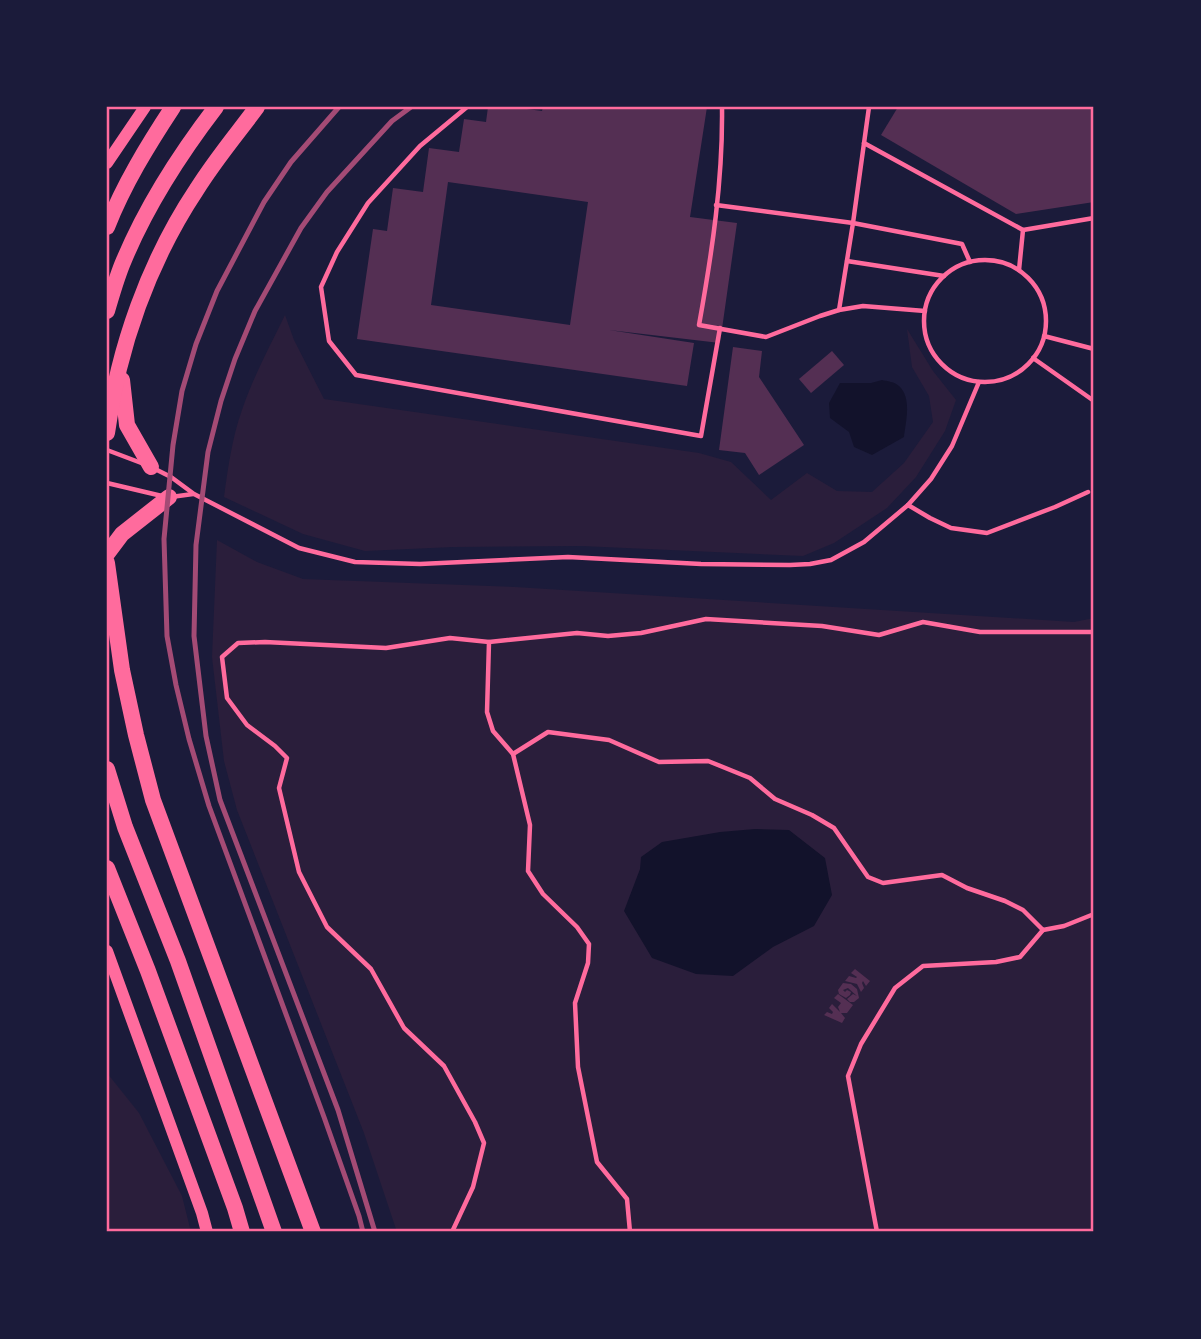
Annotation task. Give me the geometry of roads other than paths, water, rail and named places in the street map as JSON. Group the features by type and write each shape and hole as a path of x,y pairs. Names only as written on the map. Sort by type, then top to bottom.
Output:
{"highway":[{"path":"107,227 116,203 143,153 173,107"},
{"path":"107,311 123,261 152,203 189,142 216,107"},
{"path":"107,433 120,363 133,318 171,234 197,188 257,107"},
{"path":"239,131 270,107"},
{"path":"120,363 127,425 151,467"},
{"path":"107,554 122,534 169,497"},
{"path":"107,563 122,670 153,800 313,1232"},
{"path":"107,769 125,827 178,961 274,1232"},
{"path":"107,868 148,971 242,1232"}],"main road":[{"path":"107,163 145,107"},
{"path":"107,952 207,1232"}],"lane":[{"path":"467,107 420,145 368,203 337,252 321,288 329,341 356,375 701,436 720,328"},
{"path":"722,107 712,249 699,325 766,337 839,310 863,306 925,311"},
{"path":"839,310 869,107"},
{"path":"864,143 1023,230 1094,218"},
{"path":"716,205 853,223 961,244 970,262"},
{"path":"1019,270 1023,230"},
{"path":"847,261 944,276"},
{"path":"970,262 1002,262 1019,270 1030,279 1044,306 1044,336 1034,358 1011,376 997,381 979,382 962,378 946,368 933,353 925,335 925,311 928,298 937,283 951,271 970,262"},
{"path":"1044,336 1094,349"},
{"path":"1034,358 1094,401"},
{"path":"107,450 171,477 194,494 299,548 355,562 420,564 568,557 701,564 810,564 831,560 864,542 908,505 931,479 952,446 979,382"},
{"path":"107,484 169,497 194,494"},
{"path":"908,505 951,528 987,533 1088,492"},
{"path":"452,1232 472,1187 484,1143 444,1066 404,1028 371,969 327,927 299,872 279,788 287,758 247,725 227,698 222,657 238,643 386,649 450,638 489,642 577,633 608,636 641,633 706,619 822,626 879,635 923,622 980,632 1094,632"},
{"path":"489,642 487,712 493,731 513,754 530,825 528,872 543,894 577,927 589,944 588,963 575,1003 578,1067 597,1162 627,1199 630,1232"},
{"path":"513,754 548,732 609,740 659,762 708,761 750,778 775,799 834,828 868,877 883,883 943,875 967,888 1023,910 1043,930"},
{"path":"877,1232 848,1076 861,1044 895,988 923,966 996,962 1020,957 1043,930 1064,926 1094,914"}],"railway":[{"path":"339,107 291,162 264,202 217,291 196,344 182,391 173,445 164,539 167,636 189,739 209,806 324,1117 363,1232"},
{"path":"375,1232 338,1110 220,800 206,736 194,636 196,545 208,452 221,401 255,311 301,228 327,192 392,121 411,107"}]}
